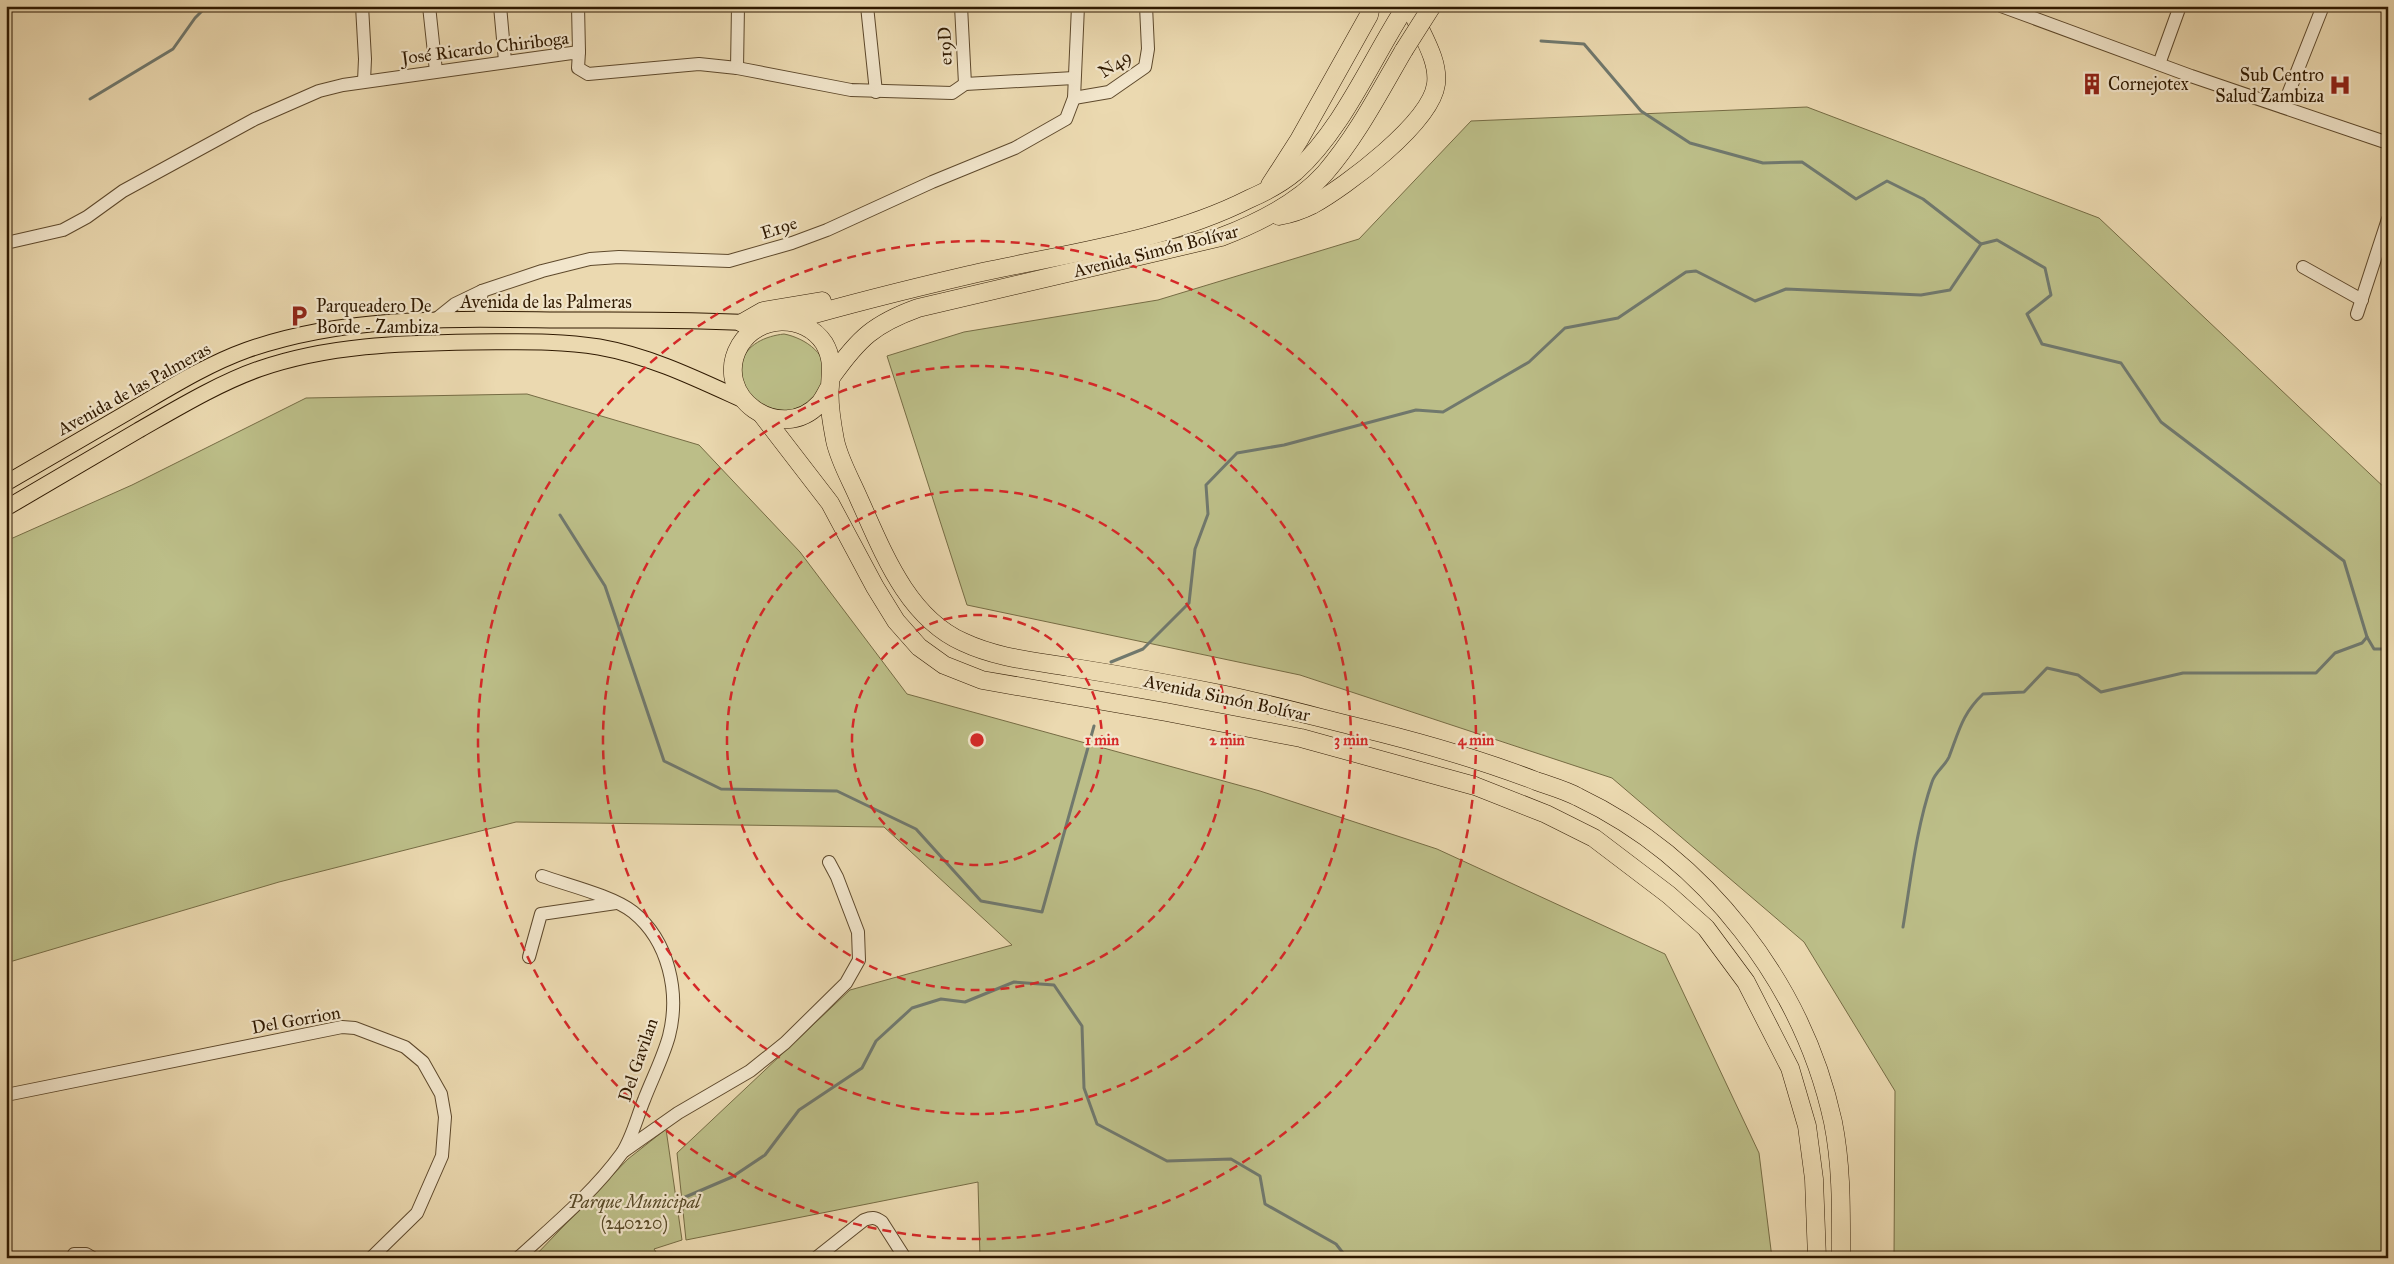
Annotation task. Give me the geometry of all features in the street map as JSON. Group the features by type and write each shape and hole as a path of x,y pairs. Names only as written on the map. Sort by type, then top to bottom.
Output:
{"highway":[{"path":"1268,190 1299,140 1370,15 1371,6"},
{"path":"1264,218 1291,213 1334,192 1409,129 1430,102 1436,85 1436,69 1408,6"},
{"name":"Avenida Simón Bolívar","path":"790,321 969,275 1171,230 1228,210 1268,190 1294,173 1316,150 1351,99 1392,28 1408,6"},
{"name":"Avenida Simón Bolívar","path":"1432,6 1360,126 1325,173 1300,196 1264,218 1221,237 918,308 891,318 869,331 851,350 831,382 836,444 879,544 902,587 926,617 944,633 993,654 1223,694 1428,744 1480,760 1578,797 1635,830 1682,865 1730,914 1769,968 1797,1019 1821,1082 1832,1122 1840,1177 1841,1258"},
{"path":"742,323 763,311 805,305 930,277 956,273 969,275"},
{"path":"776,321 790,321 804,326 822,340 832,361 831,382 819,404 802,416 783,420 763,416 743,400 736,387 733,373 735,358 740,344 750,333 763,325 776,321"},
{"name":"Avenida Simón Bolívar","path":"763,416 830,503 875,587 896,621 918,646 944,665 982,680 1301,738 1475,786 1546,814 1594,838 1669,895 1706,928 1746,982 1790,1068 1807,1126 1814,1179 1816,1258"}],"main road":[{"name":"Avenida de las Palmeras","path":"6,483 188,377 245,351 289,337 331,328 381,322 435,320 742,323 763,325"},
{"path":"6,508 180,406 258,370 305,356 350,348 414,343 575,344 637,356 680,372 743,400"}],"street":[{"path":"362,6 365,59 364,82"},
{"path":"429,6 436,71"},
{"path":"500,6 505,61"},
{"path":"578,6 579,52"},
{"path":"737,68 738,6"},
{"path":"867,6 876,92"},
{"name":"e19D","path":"961,6 965,84"},
{"path":"1074,98 1078,6"},
{"name":"N49","path":"1074,98 1109,92 1145,67 1148,49 1146,6"},
{"path":"2001,6 2159,64 2388,143"},
{"path":"2159,64 2180,6"},
{"path":"2283,107 2323,6"},
{"name":"José Ricardo Chiriboga","path":"6,243 63,230 87,217 123,191 255,118 319,91 364,82 579,52 578,68 588,74 699,64 737,68 811,84 876,92 952,93 965,84 1074,78"},
{"name":"E19e","path":"435,320 455,304 482,291 542,271 590,259 619,257 713,261 750,256 827,230 932,182 1015,148 1066,119 1074,98"},
{"path":"2357,314 2388,219"},
{"path":"2303,267 2362,300"},
{"path":"482,291 480,304 483,320"},
{"path":"623,1151 678,1113 750,1071 785,1043 846,983 859,960 858,932 837,877 829,862"},
{"name":"Del Gavilan","path":"518,1258 587,1194 623,1151 669,1036 672,1004 672,981 663,949 650,928 633,911 618,903 542,876"},
{"path":"529,957 540,914 618,903"},
{"name":"Del Gorrion","path":"6,1095 342,1027 355,1028 405,1047 423,1062 441,1094 445,1117 442,1156 417,1213 371,1258"},
{"path":"816,1258 864,1220 876,1218 882,1222 905,1258"},
{"path":"74,1254 86,1254 93,1258"}],"green space":[{"path":"1807,107 2099,218 2388,491 2388,1258 1894,1258 1895,1091 1804,942 1612,778 1300,675 967,605 887,356 964,332 1158,300 1359,239 1471,121"},
{"path":"784,334 800,339 815,349 824,363 825,381 813,406 774,418 743,392 741,364 747,351 752,346 764,339"},
{"path":"527,394 699,445 800,552 907,694 1260,791 1437,849 1665,954 1759,1153 1772,1258 980,1258 978,1182 686,1240 677,1153 850,990 1012,945 884,827 516,822 279,882 6,963 6,541 132,485 306,398"},
{"name":"Parque Municipal (240220)","path":"666,1129 682,1240 654,1249 660,1258 533,1258 628,1159"}],"waterway":[{"path":"90,99 173,49 195,18 207,6"},
{"path":"1541,41 1584,44 1641,111 1690,143 1763,163 1802,162 1856,199 1887,181 1923,199 1981,244 1997,240 2045,268 2051,295 2027,314 2042,344 2121,363 2161,422 2344,561 2367,637 2374,649 2388,649"},
{"path":"1111,662 1143,649 1189,603 1195,549 1208,514 1206,485 1237,453 1284,445 1416,410 1443,412 1529,362 1565,328 1618,318 1686,272 1696,271 1755,301 1786,289 1921,295 1950,290 1981,244"},
{"path":"560,515 605,586 664,761 721,789 837,791 916,829 981,901 1042,912 1094,726"},
{"path":"1903,927 1918,836 1932,782 1949,757 1970,709 1983,694 2024,692 2047,668 2078,675 2101,692 2183,673 2316,673 2335,653 2362,643 2367,637"},
{"path":"662,1207 732,1177 765,1155 799,1110 862,1068 876,1041 912,1008 941,999 965,1002 1014,982 1054,985 1082,1026 1084,1088 1097,1124 1167,1161 1231,1159 1260,1176 1265,1204 1336,1244 1347,1258"}],"place":[{"name":"Cornejotex","path":"2092,84"},
{"name":"Sub Centro Salud Zambiza","path":"2340,85"},
{"name":"Parqueadero De Borde - Zambiza","path":"299,316"}]}
